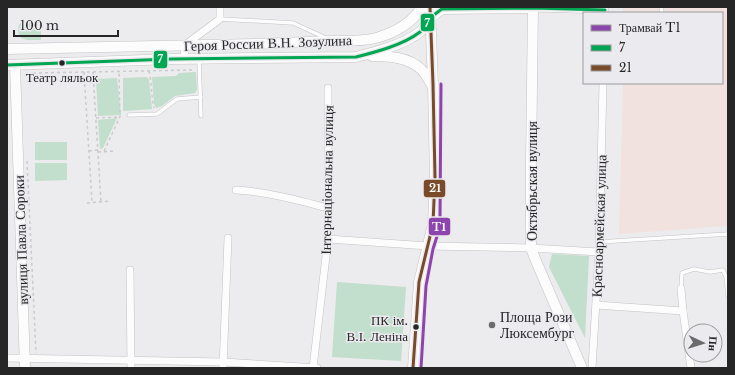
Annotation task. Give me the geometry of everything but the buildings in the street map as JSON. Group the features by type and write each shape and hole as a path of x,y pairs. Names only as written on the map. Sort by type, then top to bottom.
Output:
{"street":[{"path":"184,60 185,45 220,19 220,7"},
{"name":"Героя России В.Н. Зозулина","path":"7,49 332,41 374,38 400,28 411,20 422,7"},
{"path":"413,368 419,282 433,224 435,177 430,7"},
{"path":"534,8 605,10"},
{"name":"Героя России В.Н. Зозулина","path":"11,65 199,59 356,57 382,51 408,39 425,27 430,19 442,9 534,8"},
{"name":"Октябрьская вулиця","path":"534,8 531,248 582,368"},
{"path":"356,57 388,57 401,59 412,63 421,69 433,87"},
{"name":"вулиця Павла Сороки","path":"11,65 25,363"},
{"name":"Красноармейская улица","path":"592,368 599,252 603,84"},
{"name":"Інтернаціональна вулиця","path":"314,368 328,239 328,88"},
{"path":"236,190 256,191 283,196 328,208"},
{"path":"223,365 228,238"},
{"path":"328,239 428,246 531,248 599,252"},
{"path":"130,270 131,364"},
{"path":"681,289 691,368"},
{"path":"596,305 683,310"},
{"path":"7,358 25,363 36,358 131,364 314,368"}],"lane":[{"path":"220,19 293,23 332,41"},
{"path":"199,59 201,116"},
{"path":"129,115 157,114 176,99 201,97"},
{"path":"599,242 728,234"},
{"path":"681,289 682,273 694,269 710,272 723,270 727,276 728,296"}],"path":[{"path":"31,73 200,70"},
{"path":"104,151 120,117 119,71"},
{"path":"149,71 153,104"},
{"path":"84,72 92,202"},
{"path":"93,72 101,202"},
{"path":"96,118 120,117"},
{"path":"89,151 116,150"},
{"path":"27,157 36,358"},
{"path":"87,202 111,201"}],"shaded area":[{"path":"623,7 728,7 728,226 619,234 623,84 723,84 723,12 623,12"}],"green space":[{"path":"24,21 29,21 41,29 41,40 27,40 21,38 18,32 19,24"},
{"path":"196,72 197,90 195,93 175,96 162,106 156,108 154,104 152,77 176,76 179,73"},
{"path":"147,77 149,80 152,109 123,111 123,78"},
{"path":"117,78 121,115 98,116 96,79"},
{"path":"117,118 103,148 100,149 98,120"},
{"path":"35,142 67,142 67,160 35,160"},
{"path":"35,163 67,163 67,180 35,181"},
{"path":"552,254 589,256 585,338 549,267"},
{"path":"337,282 406,287 401,361 332,357"}],"tram line":[{"name":"T1","path":"421,368 426,286 433,249 439,230 440,219 441,84"}],"transit line":[{"name":"21","path":"413,368 419,282 433,224 435,177 430,7"},
{"name":"7","path":"7,65 172,59 356,57 389,48 406,41 422,30 431,18 442,9 533,8 605,10"}],"place":[{"name":"Театр ляльок","path":"62,63"},
{"name":"Площа Рози Люксембург","path":"492,325"},
{"name":"ПК ім. В.І. Леніна","path":"416,327"}]}
